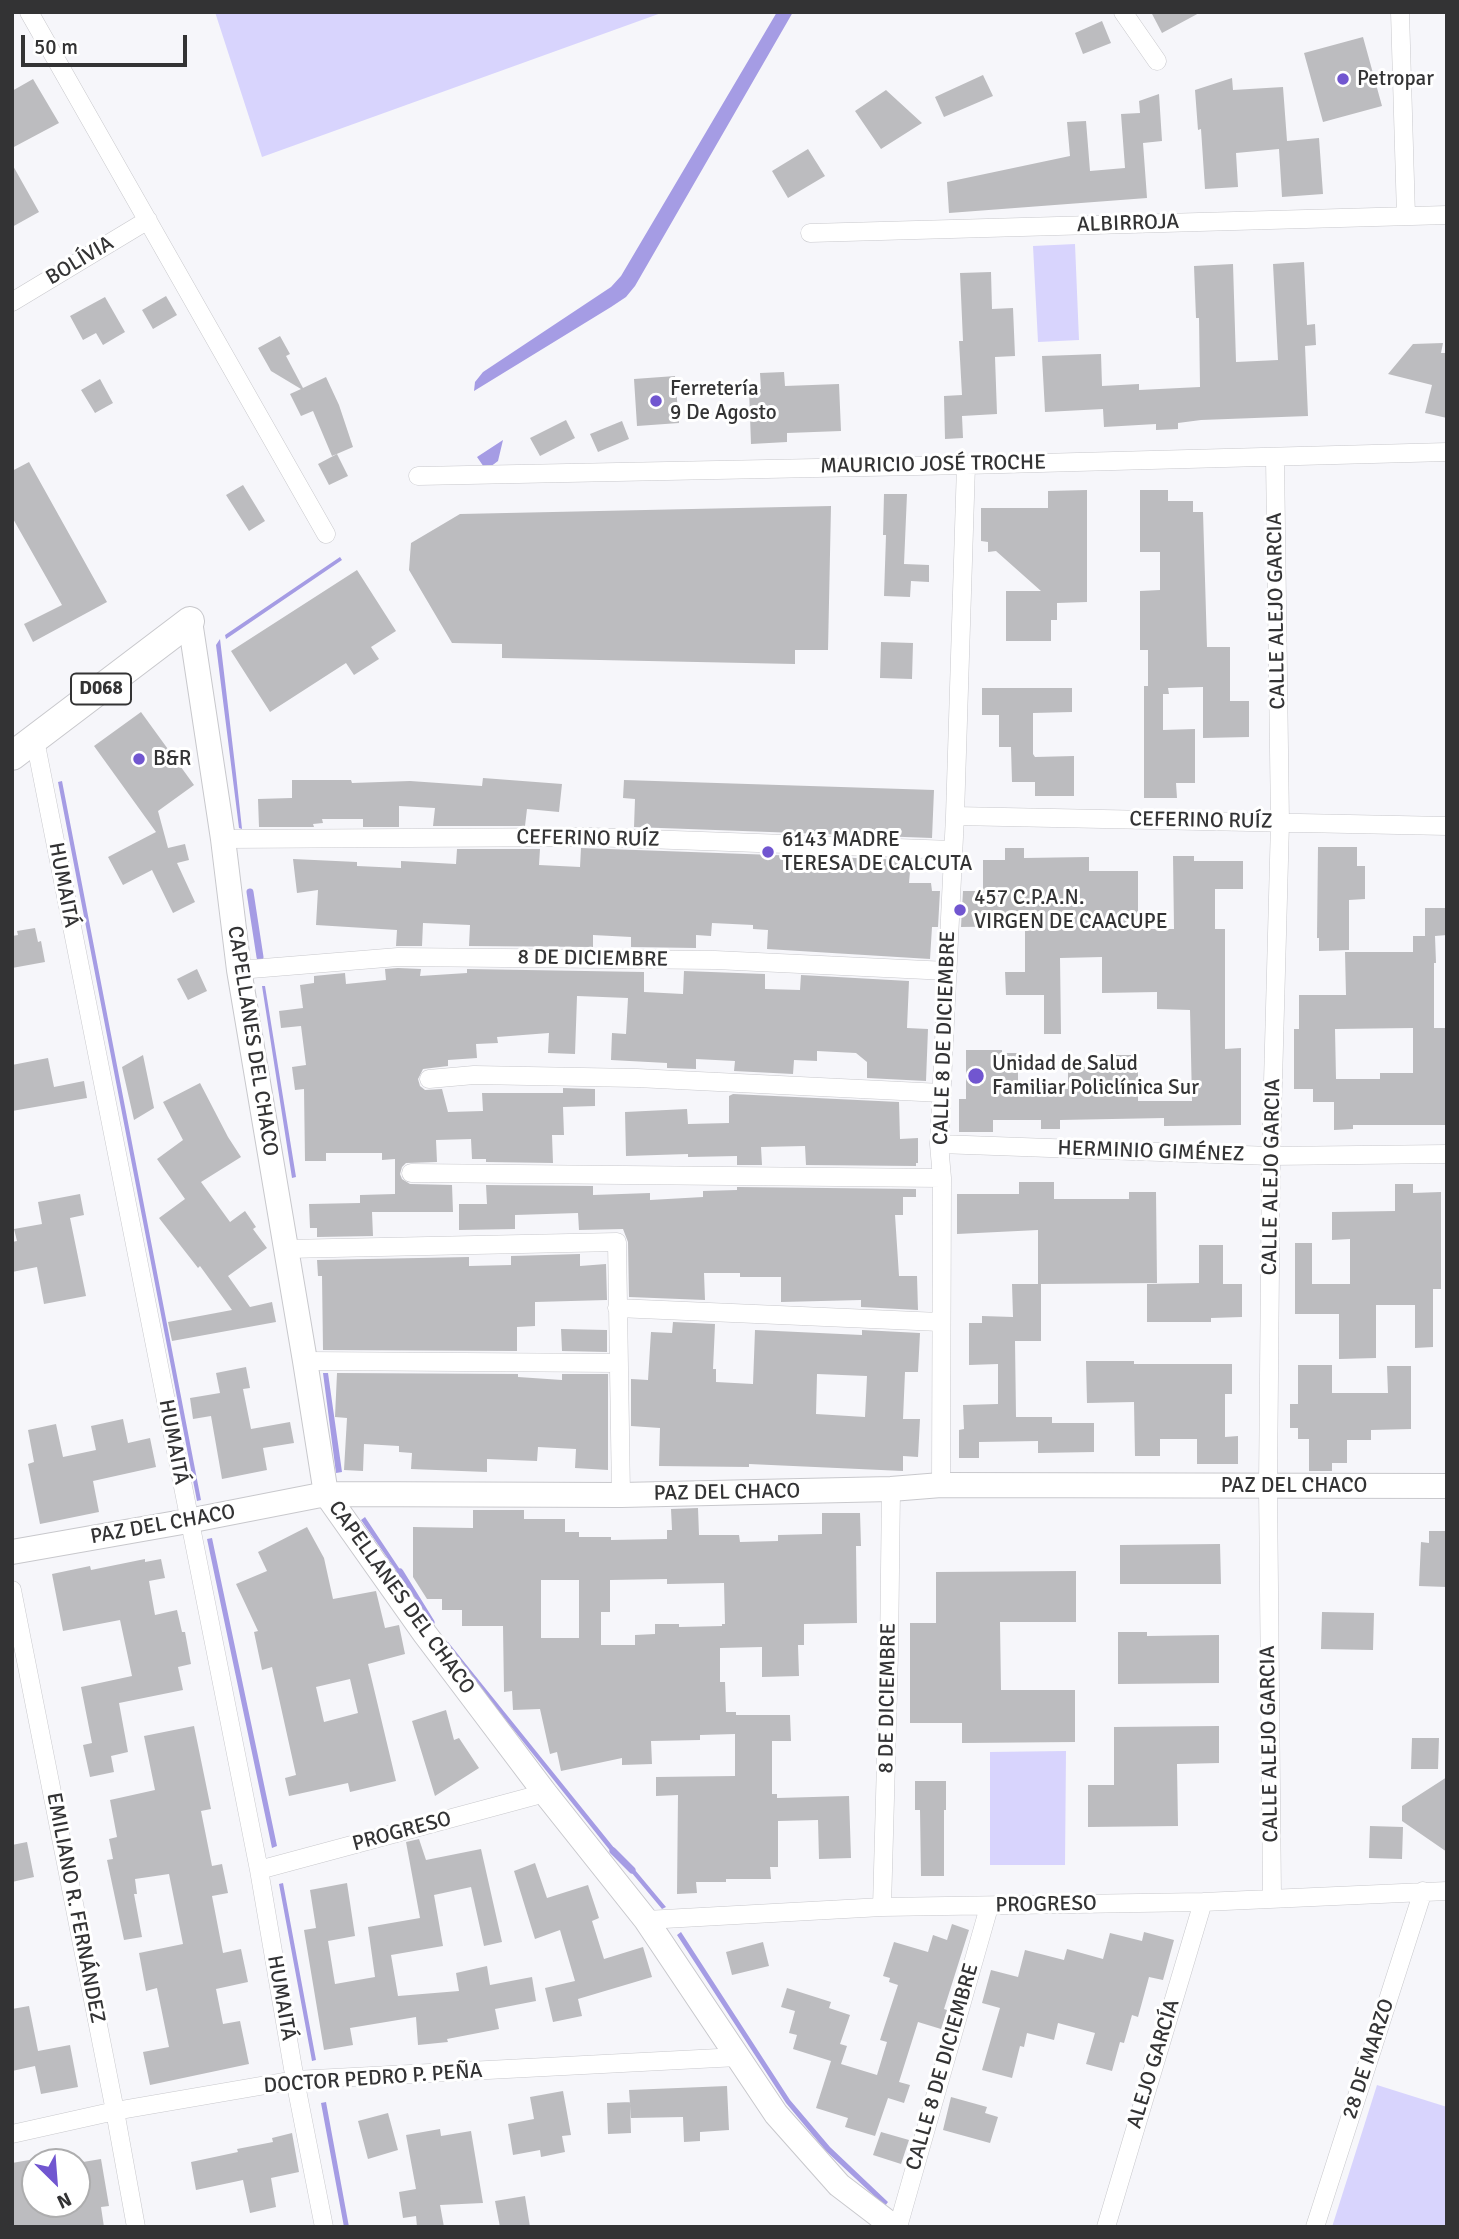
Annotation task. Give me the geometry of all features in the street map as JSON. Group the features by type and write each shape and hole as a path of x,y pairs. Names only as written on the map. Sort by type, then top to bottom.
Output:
{"main road":[{"name":"D068","path":"23,748 190,621"}],"street":[{"path":"29,12 326,534"},
{"path":"1124,12 1157,61"},
{"path":"1400,12 1406,216"},
{"name":"ALBIRROJA","path":"810,233 1447,215"},
{"name":"BOLÍVIA","path":"12,302 148,220"},
{"name":"MAURICIO JOSÉ TROCHE","path":"418,475 966,465 1447,452"},
{"name":"CALLE ALEJO GARCIA","path":"1272,1897 1268,1486 1271,1156 1280,823 1275,458"},
{"name":"CALLE 8 DE DICIEMBRE","path":"940,1485 942,1178 939,1144 956,816 966,465"},
{"name":"CAPELLANES DEL CHACO","path":"190,621 223,839 239,970 326,1494 404,1606 545,1793 646,1920 776,2114 839,2185 896,2227"},
{"name":"HUMAITÁ","path":"23,748 188,1521 259,1870 295,2080 324,2227"},
{"name":"CEFERINO RUÍZ","path":"956,816 1447,826"},
{"name":"CEFERINO RUÍZ","path":"223,839 590,838 953,850"},
{"name":"8 DE DICIEMBRE","path":"239,970 398,957 715,960 948,971"},
{"path":"429,1079 474,1075 637,1078 942,1093"},
{"name":"HERMINIO GIMÉNEZ","path":"939,1144 1271,1156 1447,1154"},
{"path":"411,1173 942,1178"},
{"path":"286,1249 617,1242 621,1495"},
{"path":"617,1308 940,1322"},
{"path":"305,1361 619,1363"},
{"name":"PAZ DEL CHACO","path":"12,1552 326,1494 621,1495 891,1489 940,1485 1447,1486"},
{"name":"8 DE DICIEMBRE","path":"882,1908 891,1489"},
{"name":"EMILIANO R. FERNÁNDEZ","path":"12,1590 115,2111 135,2227"},
{"name":"PROGRESO","path":"259,1870 545,1793"},
{"name":"28 DE MARZO","path":"1315,2227 1423,1891"},
{"name":"PROGRESO","path":"646,1920 882,1908 1203,1902 1447,1891"},
{"name":"ALEJO GARCÍA","path":"1105,2227 1203,1902"},
{"name":"CALLE 8 DE DICIEMBRE","path":"896,2227 989,1906"},
{"name":"DOCTOR PEDRO P. PEÑA","path":"12,2134 115,2111 295,2080 738,2057"}],"shaded area":[{"path":"215,12 664,12 262,157"},
{"path":"777,12 793,12 635,286 626,297 611,307 474,391 475,382 483,372 611,287 621,276"},
{"path":"1075,244 1079,340 1038,342 1033,246"},
{"path":"503,440 498,461 486,470 477,457"},
{"path":"340,557 342,560 226,639 225,635"},
{"path":"220,639 242,829 239,828 216,645"},
{"path":"62,781 201,1500 197,1501 58,782"},
{"path":"262,986 265,986 296,1177 292,1178"},
{"path":"323,1373 328,1373 342,1472 336,1473"},
{"path":"365,1517 405,1577 402,1579 361,1520"},
{"path":"212,1538 277,1846 272,1848 207,1539"},
{"path":"448,1642 619,1854 616,1858 445,1644"},
{"path":"1066,1751 1065,1865 990,1865 990,1752"},
{"path":"630,1864 666,1907 662,1909 626,1866"},
{"path":"283,1883 316,2060 312,2061 279,1884"},
{"path":"681,1932 790,2100 830,2147 888,2202 885,2206 826,2151 786,2103 677,1935"},
{"path":"1377,2085 1447,2107 1447,2227 1332,2227"},
{"path":"326,2102 349,2227 344,2227 321,2103"}],"building":[{"path":"1151,12 1201,12 1162,33"},
{"path":"1102,21 1111,43 1083,54 1075,33"},
{"name":"Petropar","path":"1363,37 1382,106 1323,122 1304,53"},
{"path":"983,75 993,96 944,117 935,97"},
{"path":"1232,78 1233,90 1283,87 1287,141 1319,138 1323,194 1282,197 1279,149 1236,153 1238,187 1205,189 1195,90"},
{"path":"33,79 59,123 12,148 12,91"},
{"path":"886,90 922,123 881,149 855,111"},
{"path":"1159,94 1162,141 1143,143 1147,198 949,213 947,182 1070,156 1067,122 1086,121 1090,171 1125,168 1121,114 1140,113 1139,101"},
{"path":"808,149 825,176 788,198 772,171"},
{"path":"12,164 39,212 12,227"},
{"path":"1304,262 1307,325 1315,324 1316,345 1305,346 1308,416 1201,420 1178,423 1178,429 1156,430 1156,424 1104,427 1103,409 1045,412 1042,356 1101,354 1102,386 1139,384 1139,390 1200,387 1199,318 1196,318 1194,266 1233,264 1236,362 1278,360 1273,264"},
{"path":"991,272 992,309 1013,308 1015,356 995,357 997,414 962,416 963,438 945,439 944,396 962,395 959,341 963,341 960,273"},
{"path":"166,296 177,315 153,329 142,310"},
{"path":"105,297 125,332 103,345 96,333 83,340 70,316"},
{"path":"280,336 290,354 286,356 303,388 326,377 353,447 332,456 313,411 301,416 290,394 301,389 271,371 258,348"},
{"path":"1443,343 1441,353 1447,353 1447,418 1425,413 1432,385 1388,374 1413,344"},
{"path":"784,372 785,386 839,384 841,431 787,433 787,442 751,444 749,389 761,389 760,373"},
{"name":"Ferretería 9 De Agosto","path":"675,376 679,423 637,426 634,379"},
{"path":"100,379 113,403 95,413 81,390"},
{"path":"566,420 575,438 540,456 530,438"},
{"path":"622,421 629,439 598,452 590,434"},
{"path":"337,454 348,476 329,485 318,464"},
{"path":"29,462 107,602 33,642 24,624 62,605 12,517 12,471"},
{"path":"243,485 265,521 249,531 226,495"},
{"path":"1087,490 1087,602 1057,603 1057,620 1051,620 1051,641 1006,641 1006,591 1041,591 996,551 988,552 988,542 981,541 981,508 1048,508 1048,491"},
{"path":"1140,490 1168,490 1168,501 1193,501 1193,512 1203,512 1207,647 1230,647 1230,701 1249,701 1249,737 1203,738 1203,687 1168,688 1169,694 1163,694 1163,730 1195,729 1195,783 1176,783 1177,798 1144,798 1144,686 1148,686 1148,650 1140,650 1140,591 1160,590 1160,552 1140,552"},
{"path":"884,494 907,494 904,564 929,565 929,582 911,581 910,597 884,596"},
{"path":"831,506 828,650 795,650 795,664 502,658 502,644 452,643 409,570 411,543 460,514"},
{"path":"357,570 396,631 371,647 379,659 354,675 346,663 270,712 231,651"},
{"path":"881,642 913,643 912,679 880,678"},
{"path":"982,688 1072,688 1072,712 1033,713 1033,754 1035,757 1074,756 1074,796 1035,796 1035,782 1012,782 1011,747 999,747 999,715 982,715"},
{"path":"141,712 194,785 158,811 168,848 185,844 189,860 177,863 195,902 173,913 152,870 123,885 108,857 156,832 94,746"},
{"path":"483,778 562,784 559,812 527,809 525,826 433,826 435,808 399,806 399,827 363,827 363,819 322,819 323,823 313,824 314,827 259,827 258,799 292,798 292,780 351,780 352,783 410,781 482,786"},
{"path":"624,780 934,790 932,838 634,827 635,799 623,798"},
{"path":"1318,847 1357,847 1357,866 1365,866 1365,899 1349,900 1349,950 1319,951"},
{"path":"581,848 911,860 909,883 931,883 932,891 940,891 938,927 932,927 930,959 767,949 768,930 753,929 753,925 712,923 711,936 696,935 696,948 631,947 631,937 593,935 593,947 469,946 470,925 423,923 422,946 396,946 397,930 316,925 318,890 297,893 293,859 357,862 357,866 401,868 401,861 456,864 457,849 540,849 539,865 580,867"},
{"path":"1005,848 1024,848 1024,858 1089,857 1089,871 1138,871 1138,929 1174,929 1173,856 1194,856 1194,861 1243,861 1243,889 1215,889 1215,929 1225,929 1225,1049 1241,1048 1241,1125 1164,1126 1164,1118 1060,1120 1060,1129 1041,1129 1041,1120 993,1120 993,1132 959,1132 959,1099 966,1099 966,1050 1018,1053 1018,1090 1068,1089 1068,1067 1112,1067 1112,1055 1138,1055 1138,1101 1192,1101 1190,1010 1157,1009 1157,992 1102,993 1102,957 1060,958 1061,1034 1044,1034 1044,995 1006,995 1005,972 1025,972 1025,926 961,927 963,891 983,891 983,860 1005,860"},
{"path":"1425,908 1447,908 1447,935 1435,936 1434,1028 1447,1028 1447,1125 1353,1125 1353,1129 1334,1130 1334,1102 1313,1102 1313,1089 1294,1089 1294,1029 1299,1029 1299,995 1346,995 1345,952 1413,952 1413,936 1425,936","holes":["1413,1028 1413,1073 1380,1073 1380,1079 1336,1079 1335,1029"]},
{"path":"35,928 45,962 12,968 12,936 18,935 17,931"},
{"path":"197,969 207,991 188,1000 177,979"},
{"path":"385,969 421,969 420,976 467,973 467,969 644,972 644,992 683,994 684,971 765,974 765,989 800,990 801,975 909,981 907,1028 928,1029 926,1081 867,1078 867,1062 856,1053 817,1051 817,1061 794,1060 793,1074 734,1071 735,1061 696,1059 696,1069 667,1068 667,1063 611,1060 612,1033 626,1034 628,998 577,996 575,1054 548,1053 549,1033 497,1037 498,1043 476,1044 477,1058 448,1060 448,1066 423,1069 418,1079 425,1090 442,1089 448,1112 483,1111 482,1093 563,1093 563,1088 595,1089 595,1106 563,1107 564,1135 552,1135 553,1163 486,1162 486,1159 472,1159 471,1139 436,1140 437,1162 406,1163 400,1174 402,1179 410,1184 452,1185 453,1212 372,1212 373,1236 317,1237 317,1228 310,1228 309,1204 360,1203 360,1195 395,1194 395,1159 382,1160 382,1153 326,1153 326,1161 305,1161 304,1089 295,1090 292,1067 306,1065 301,1026 281,1028 279,1011 303,1008 300,985 314,983 314,976 345,973 346,984 386,980"},
{"path":"143,1055 154,1108 134,1120 122,1067"},
{"path":"48,1058 54,1087 84,1081 87,1098 12,1111 12,1065"},
{"path":"200,1083 241,1157 201,1182 230,1222 245,1211 256,1227 253,1229 267,1248 228,1276 250,1307 272,1302 276,1322 172,1341 168,1322 232,1310 200,1266 198,1268 159,1218 185,1199 157,1159 183,1140 163,1102"},
{"path":"733,1094 899,1102 900,1139 918,1138 918,1163 916,1166 806,1165 805,1146 761,1147 762,1165 737,1165 737,1156 626,1156 625,1112 687,1109 688,1124 729,1123 729,1096"},
{"path":"1019,1182 1054,1182 1054,1199 1129,1199 1129,1192 1156,1192 1157,1283 1041,1284 1041,1341 1015,1341 1016,1417 1052,1417 1052,1423 1094,1423 1094,1452 1038,1453 1038,1441 979,1442 979,1458 959,1458 959,1430 964,1429 963,1405 998,1404 998,1364 969,1365 969,1323 982,1323 982,1316 1013,1317 1012,1284 1038,1284 1038,1230 957,1234 957,1194 1019,1194"},
{"path":"1395,1184 1413,1184 1413,1193 1441,1192 1441,1289 1433,1289 1433,1347 1415,1348 1415,1305 1376,1305 1376,1358 1339,1359 1339,1314 1295,1314 1295,1243 1312,1243 1312,1284 1350,1284 1350,1239 1332,1240 1332,1212 1395,1211"},
{"path":"486,1185 593,1186 593,1195 650,1193 650,1200 703,1197 703,1191 737,1190 737,1187 916,1189 916,1197 903,1197 903,1215 895,1215 899,1276 917,1276 918,1310 861,1307 861,1300 781,1302 781,1277 740,1277 740,1273 704,1273 705,1300 629,1297 628,1242 623,1229 579,1230 578,1213 515,1215 515,1229 459,1230 459,1204 487,1204"},
{"path":"80,1194 84,1215 70,1218 86,1296 44,1304 37,1267 12,1272 12,1242 17,1241 14,1229 42,1224 38,1202"},
{"path":"1199,1245 1223,1245 1223,1284 1242,1284 1242,1317 1211,1318 1211,1322 1147,1322 1147,1284 1199,1283"},
{"path":"580,1254 580,1266 606,1264 607,1300 535,1302 535,1326 517,1327 517,1351 323,1350 322,1276 318,1276 317,1260 469,1257 469,1266 511,1265 511,1256"},
{"path":"673,1322 715,1324 713,1369 716,1369 716,1382 753,1384 755,1330 862,1335 862,1330 920,1333 918,1372 905,1372 903,1419 920,1419 918,1457 903,1456 903,1471 749,1464 749,1467 659,1466 660,1428 631,1426 631,1379 648,1380 651,1332 672,1333","holes":["817,1374 867,1376 865,1417 816,1414"]},
{"path":"561,1329 607,1330 607,1352 562,1351"},
{"path":"1086,1361 1232,1364 1232,1394 1225,1394 1225,1437 1238,1436 1238,1464 1197,1464 1197,1439 1160,1439 1160,1456 1135,1456 1134,1402 1087,1403"},
{"path":"1298,1365 1332,1365 1332,1393 1388,1393 1387,1366 1411,1366 1411,1429 1371,1430 1371,1440 1347,1440 1347,1463 1332,1463 1332,1471 1309,1471 1309,1439 1298,1439 1298,1428 1290,1428 1290,1404 1298,1404"},
{"path":"246,1367 250,1388 243,1389 251,1429 290,1422 294,1443 263,1448 267,1470 222,1479 211,1416 193,1419 190,1398 220,1393 216,1373"},
{"path":"337,1373 518,1374 518,1377 562,1380 562,1374 608,1374 608,1470 575,1468 576,1449 538,1447 537,1461 487,1459 487,1472 411,1469 412,1453 399,1452 399,1446 364,1444 363,1471 344,1470 347,1418 335,1417"},
{"path":"123,1419 128,1443 150,1438 156,1467 93,1481 99,1512 40,1524 28,1464 34,1462 28,1430 56,1424 63,1457 96,1450 91,1426"},
{"path":"698,1508 699,1535 739,1535 740,1542 778,1541 778,1535 822,1534 822,1513 860,1513 861,1546 856,1546 857,1623 804,1624 804,1645 798,1645 799,1676 762,1677 762,1647 720,1648 720,1682 725,1682 726,1712 736,1712 736,1715 790,1715 791,1741 772,1741 772,1794 777,1794 777,1798 849,1796 851,1858 819,1859 818,1820 778,1821 778,1867 770,1867 771,1879 696,1882 697,1893 677,1894 678,1795 656,1796 656,1777 735,1776 735,1734 700,1735 700,1740 651,1741 652,1764 622,1765 622,1758 561,1771 557,1752 550,1754 540,1709 513,1710 512,1691 504,1692 503,1626 462,1626 462,1610 442,1610 442,1599 427,1599 413,1577 413,1527 473,1528 473,1510 524,1510 524,1519 565,1519 565,1532 579,1532 579,1537 611,1537 611,1540 667,1539 667,1530 672,1530 671,1509","holes":["667,1579 667,1584 724,1583 725,1624 679,1627 679,1624 655,1624 655,1634 635,1635 635,1645 601,1645 601,1612 610,1612 610,1580","541,1580 579,1580 579,1638 541,1638"]},
{"path":"307,1527 324,1558 333,1599 376,1591 385,1628 399,1625 405,1654 368,1664 396,1781 350,1792 348,1783 289,1796 285,1778 296,1775 272,1667 262,1670 254,1632 258,1631 236,1584 267,1571 258,1552","holes":["350,1679 358,1713 324,1722 316,1687"]},
{"path":"1429,1531 1447,1531 1447,1587 1419,1586 1421,1542 1429,1543"},
{"path":"1220,1544 1221,1584 1120,1584 1120,1545"},
{"path":"145,1559 145,1562 161,1559 165,1578 149,1581 155,1615 177,1610 182,1632 185,1632 191,1664 178,1667 183,1690 119,1703 128,1752 111,1756 114,1772 90,1777 83,1745 92,1743 81,1687 132,1676 120,1620 63,1631 52,1574 90,1566 91,1570"},
{"path":"1076,1571 1076,1622 1000,1622 1001,1690 1075,1690 1075,1742 962,1743 962,1723 910,1723 910,1623 936,1623 936,1572"},
{"path":"1322,1612 1374,1613 1373,1650 1321,1649"},
{"path":"1118,1632 1147,1632 1147,1636 1219,1635 1219,1683 1118,1684"},
{"path":"446,1710 454,1740 459,1738 479,1768 435,1796 412,1721"},
{"path":"194,1726 211,1809 201,1811 212,1866 222,1864 228,1893 212,1896 223,1953 241,1949 248,1982 216,1989 223,2024 240,2021 249,2064 150,2085 143,2052 169,2047 157,1988 146,1991 139,1953 183,1944 169,1874 135,1879 137,1894 134,1894 142,1937 124,1940 107,1860 113,1859 109,1839 117,1837 110,1800 155,1790 144,1736"},
{"path":"1219,1726 1219,1763 1177,1764 1178,1826 1088,1827 1088,1785 1114,1785 1114,1727"},
{"path":"1412,1738 1439,1738 1438,1769 1411,1769"},
{"path":"1447,1777 1447,1852 1402,1821 1402,1806"},
{"path":"915,1781 946,1781 944,1876 921,1876 920,1810 915,1810"},
{"path":"1370,1826 1403,1827 1402,1859 1369,1858"},
{"path":"419,1839 426,1860 481,1849 502,1942 484,1946 471,1887 434,1895 443,1946 391,1955 398,1996 459,1991 456,1973 487,1966 490,1985 532,1977 536,2001 495,2009 499,2029 447,2039 448,2042 418,2045 416,2017 350,2028 353,2045 324,2050 304,1930 316,1928 310,1890 347,1883 355,1936 328,1941 335,1984 375,1977 368,1927 420,1918 406,1842"},
{"path":"27,1842 34,1877 12,1882 12,1845"},
{"path":"535,1863 547,1898 588,1885 599,1918 592,1921 604,1959 643,1947 652,1977 578,1999 582,2016 553,2022 545,1988 575,1981 560,1930 535,1939 514,1871"},
{"path":"952,1924 969,1930 944,2009 947,2010 941,2029 918,2022 899,2082 910,2085 904,2103 888,2098 875,2136 845,2127 848,2118 816,2108 831,2061 793,2049 797,2035 789,2033 795,2011 781,2007 787,1988 831,2002 829,2008 850,2015 840,2044 847,2046 841,2064 877,2075 887,2042 880,2040 898,1985 883,1976 894,1942 928,1952 933,1935 947,1940"},
{"path":"1144,1932 1174,1940 1163,1980 1149,1977 1138,2017 1132,2015 1124,2043 1120,2042 1112,2071 1086,2064 1095,2033 1058,2023 1054,2040 1027,2033 1024,2047 1020,2046 1012,2078 982,2070 1000,2008 982,2003 991,1970 1018,1977 1025,1950 1064,1960 1067,1949 1103,1959 1110,1933 1142,1941"},
{"path":"763,1942 769,1966 732,1975 726,1952"},
{"path":"29,2006 38,2051 70,2045 78,2087 41,2094 35,2066 12,2071 12,2009"},
{"path":"727,2086 729,2130 700,2132 700,2141 684,2142 683,2117 631,2118 629,2090"},
{"path":"563,2091 571,2135 562,2136 565,2152 541,2157 540,2150 513,2155 508,2124 534,2119 530,2097"},
{"path":"951,2097 987,2107 985,2113 998,2117 990,2143 943,2130"},
{"path":"630,2102 631,2133 608,2134 607,2103"},
{"path":"388,2113 398,2150 368,2159 358,2121"},
{"path":"440,2129 441,2136 471,2131 483,2203 440,2205 444,2227 417,2227 416,2216 403,2218 399,2192 416,2189 406,2135"},
{"path":"881,2132 909,2140 901,2164 873,2155"},
{"path":"292,2133 299,2172 271,2178 276,2207 250,2213 243,2180 196,2190 191,2162 273,2142 272,2138"},
{"path":"101,2159 109,2206 101,2207 104,2227 12,2227 12,2163 21,2161 21,2218 91,2218 91,2161"},
{"path":"525,2196 530,2227 500,2227 495,2201"}],"waterway":[{"path":"250,892 260,957"},
{"path":"400,1572 431,1622"},
{"path":"613,1851 632,1870"}],"place":[{"name":"Petropar","path":"1343,79"},
{"name":"Ferretería 9 De Agosto","path":"656,401"},
{"name":"B&R","path":"139,759"},
{"name":"6143 MADRE TERESA DE CALCUTA","path":"768,852"},
{"name":"457 C.P.A.N. VIRGEN DE CAACUPE","path":"960,910"},
{"name":"Unidad de Salud Familiar Policlínica Sur","path":"976,1076"}]}
